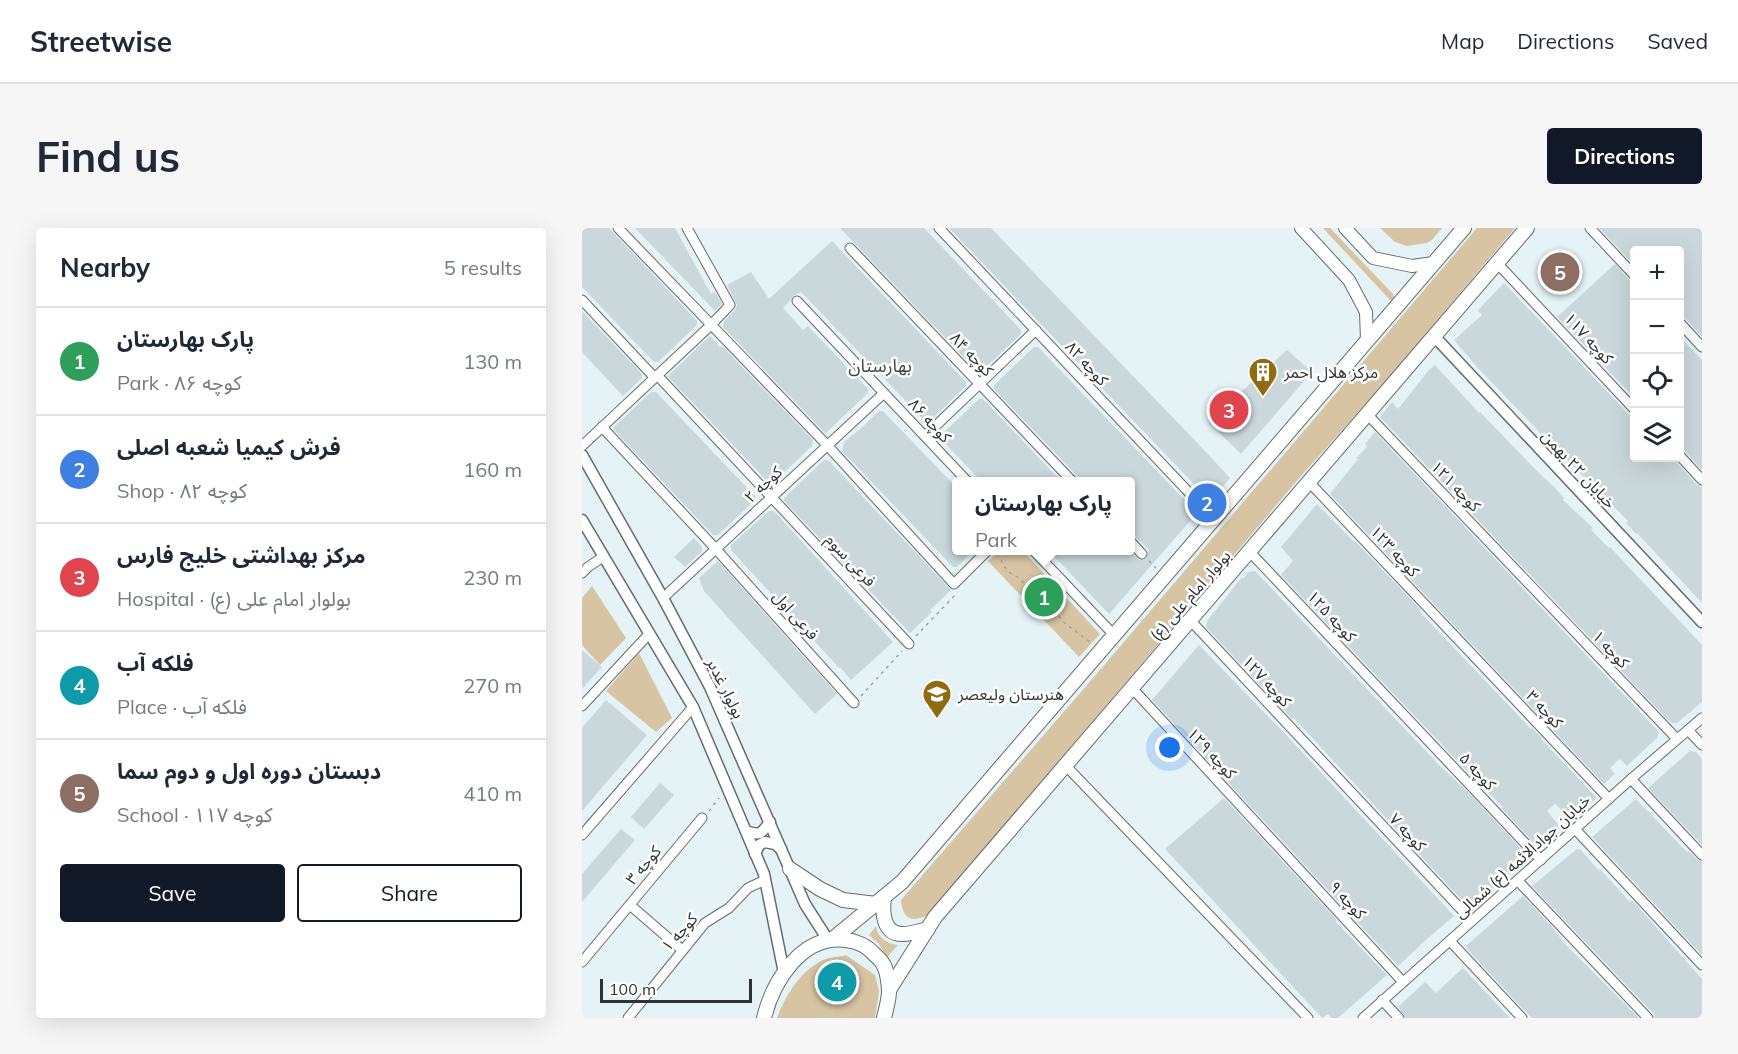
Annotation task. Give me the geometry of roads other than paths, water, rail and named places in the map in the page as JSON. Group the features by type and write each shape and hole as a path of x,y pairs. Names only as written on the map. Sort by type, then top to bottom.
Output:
{"main road":[{"path":"1301,228 1349,280 1366,312 1367,339"},
{"path":"1345,228 1373,258 1412,266 1434,263"},
{"name":"بولوار امام علی (ع)","path":"764,1018 772,991 799,956 818,943 831,939 902,882 1464,228"},
{"name":"بولوار امام علی (ع)","path":"889,990 943,908 1527,228"},
{"path":"790,869 820,889 843,900 880,900 884,921 895,934 906,935 928,929"},
{"path":"831,939 853,940 870,949 884,964 889,990 885,1018"}],"street":[{"path":"618,228 827,445 954,584 983,555"},
{"path":"582,446 730,305 687,228"},
{"name":"کوچه ۸۲","path":"939,228 1214,519"},
{"path":"1590,228 1630,270"},
{"name":"کوچه ۸۴","path":"850,248 1068,477"},
{"name":"کوچه ۱۱۷","path":"1497,263 1630,403"},
{"name":"فرعی سوم","path":"582,300 771,496 909,644"},
{"name":"کوچه ۸۶","path":"797,302 963,477"},
{"path":"1684,327 1702,347"},
{"path":"925,436 1036,330"},
{"name":"خیابان ۲۲ بهمن","path":"1434,336 1702,622"},
{"name":"کوچه ۲","path":"663,598 884,393"},
{"name":"کوچه ۱۲۱","path":"1367,414 1524,579"},
{"name":"فرعی اول","path":"602,427 715,548 854,703"},
{"name":"بولوار غدیر","path":"582,455 663,598 710,687 805,904 831,939"},
{"path":"1684,460 1702,480"},
{"name":"کوچه ۱۲۳","path":"1309,482 1459,640"},
{"path":"582,520 693,707 765,880 784,973"},
{"path":"1135,546 1142,554"},
{"name":"کوچه ۱۲۵","path":"1249,551 1392,702"},
{"path":"1038,555 1114,636"},
{"path":"582,573 603,557"},
{"name":"کوچه ۱","path":"1524,579 1677,739"},
{"name":"کوچه ۱۲۷","path":"1190,620 1323,763"},
{"path":"582,706 649,634"},
{"name":"کوچه ۳","path":"1459,640 1609,799"},
{"name":"کوچه ۱۲۹","path":"1132,688 1270,838"},
{"name":"کوچه ۵","path":"1392,702 1541,860"},
{"path":"582,835 693,707"},
{"name":"خیابان جوادالائمه (ع) شمالی","path":"1363,1018 1702,717"},
{"path":"1688,730 1702,745"},
{"name":"کوچه ۷","path":"1323,763 1472,921"},
{"path":"1065,765 1308,1018"},
{"path":"1631,779 1702,855"},
{"name":"کوچه ۳","path":"582,962 702,818"},
{"path":"746,831 756,834 763,832 770,822"},
{"path":"1575,829 1702,965"},
{"name":"کوچه ۹","path":"1270,838 1403,982"},
{"path":"755,854 759,845 765,842 775,844 782,849"},
{"name":"کوچه ۱","path":"628,1018 705,923 729,908 748,888 765,880"},
{"path":"1518,881 1648,1018"},
{"path":"630,905 682,950"},
{"path":"1450,941 1522,1018"},
{"path":"1382,1000 1399,1018"}],"place":[{"name":"دبستان دوره اول و دوم سما","path":"1560,272"},
{"name":"مرکز هلال احمر","path":"1263,398"},
{"name":"مرکز بهداشتی خلیج فارس","path":"1229,410"},
{"name":"فرش کیمیا شعبه اصلی","path":"1207,503"},
{"name":"پارک بهارستان","path":"1044,597"},
{"name":"هنرستان ولیعصر","path":"937,720"},
{"name":"فلکه آب","path":"837,982"}],"district":[{"name":"بهارستان","path":"880,366"}]}
